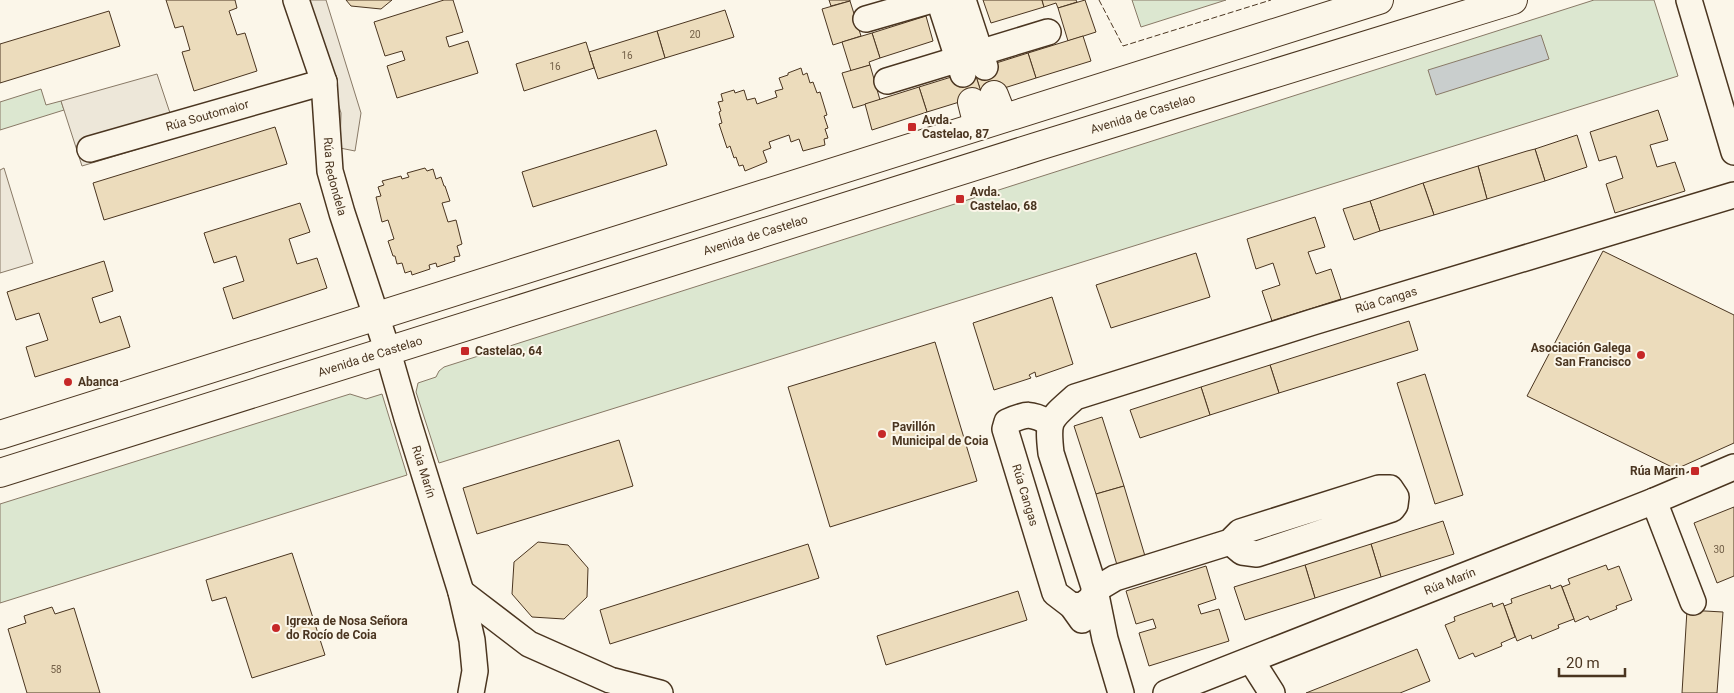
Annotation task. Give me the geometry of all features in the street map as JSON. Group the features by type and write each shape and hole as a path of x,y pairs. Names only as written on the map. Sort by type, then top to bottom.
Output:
{"main road":[{"path":"0,435 376,316 985,105 1379,0"},
{"name":"Avenida de Castelao","path":"0,474 1033,148 1513,0"}],"street":[{"name":"Rúa Redondela","path":"296,0 324,82 330,171 388,352"},
{"path":"866,20 932,0"},
{"path":"939,0 972,63"},
{"path":"963,0 972,63"},
{"path":"1689,0 1734,152"},
{"path":"887,81 972,63 1048,32"},
{"name":"Rúa Soutomaior","path":"90,149 324,82"},
{"name":"Rúa Cangas","path":"1105,639 1082,620 1072,606 1055,592 1005,429 1007,422 1018,417 1035,415 1050,423 1054,416 1075,397 1313,322 1734,195"},
{"name":"Rúa Marín","path":"388,352 461,592 472,640 475,671 471,693"},
{"path":"1050,423 1051,453 1095,590 1105,639 1121,693"},
{"name":"Rúa Marín","path":"1166,693 1654,501 1734,467"},
{"path":"1072,606 1083,605 1090,599 1095,590 1115,578 1230,542 1240,532 1379,488 1390,488 1396,497 1395,506 1392,509 1257,554 1242,552 1230,542"},
{"path":"1654,501 1693,602"},
{"path":"461,592 529,644 610,680 660,693"},
{"path":"472,640 485,628 504,626"},
{"path":"1251,660 1272,693"}],"green space":[{"path":"1132,0 1226,0 1141,27"},
{"path":"1594,0 1654,0 1678,76 439,463 416,392 418,383 436,377 444,367"},
{"path":"41,89 46,105 61,101 64,110 0,130 0,102"},
{"path":"350,394 366,399 382,394 407,475 0,603 0,504"}],"shaded area":[{"path":"307,0 326,0 361,113 355,151 340,148 341,113"},
{"path":"1541,35 1549,59 1436,95 1428,70"},
{"path":"157,74 178,137 82,166 61,101"},
{"path":"4,168 33,263 0,273 0,170"}],"building":[{"path":"166,0 235,0 237,8 229,11 237,35 245,33 257,71 194,91 182,52 190,50 183,26 175,28"},
{"path":"346,0 392,0 381,9 351,6"},
{"path":"444,0 453,0 463,32 446,37 449,47 468,41 478,73 397,98 387,66 405,60 402,51 385,56 374,22"},
{"path":"829,0 850,0 850,1 831,6"},
{"path":"983,0 1042,0 1044,7 991,23"},
{"path":"1042,0 1076,0 1077,2 1058,8 1056,3 1044,7"},
{"path":"1085,0 1096,32 1068,41 1058,8"},
{"path":"850,1 861,36 833,45 822,9"},
{"path":"725,10 734,37 665,58 657,31"},
{"path":"109,11 120,46 0,83 0,44"},
{"path":"926,16 933,41 880,58 872,33"},
{"path":"657,31 665,58 598,79 589,52"},
{"path":"872,33 880,58 869,62 870,65 851,71 842,42"},
{"path":"1083,36 1091,61 1036,78 1028,53"},
{"path":"586,42 594,68 524,91 516,64"},
{"path":"1028,53 1036,78 982,95 974,70"},
{"path":"870,65 880,100 853,108 842,73"},
{"path":"801,68 803,75 807,73 810,83 813,82 817,93 820,92 827,115 824,116 828,128 825,129 828,138 824,139 825,145 803,151 799,139 791,142 789,135 769,142 771,148 763,151 767,162 745,171 743,165 739,166 736,157 734,158 730,146 727,148 719,124 722,123 718,102 723,101 721,94 734,90 735,93 744,90 747,100 755,98 757,104 777,97 775,91 783,89 779,78"},
{"path":"974,70 982,95 927,112 919,87"},
{"path":"919,87 927,112 872,130 865,104"},
{"path":"1658,110 1668,140 1650,145 1657,167 1675,162 1685,191 1615,213 1606,184 1623,178 1616,156 1599,161 1590,132"},
{"path":"275,127 287,164 104,220 93,183"},
{"path":"656,130 667,165 533,207 522,172"},
{"path":"1577,135 1587,167 1545,181 1535,149"},
{"path":"1535,149 1545,181 1487,199 1478,166"},
{"path":"1478,166 1487,199 1434,215 1423,183"},
{"path":"425,168 427,171 433,169 436,179 441,177 450,201 442,203 448,222 456,220 462,244 457,246 460,256 454,257 455,261 437,267 436,263 429,265 430,269 412,275 411,271 405,273 402,263 397,264 395,256 393,256 388,241 394,239 388,220 382,222 376,197 381,196 378,187 384,185 382,181 401,176 402,179 409,177 407,173"},
{"path":"1423,183 1434,215 1380,231 1370,201"},
{"path":"1370,201 1380,231 1354,240 1343,209"},
{"path":"300,203 310,232 289,239 297,264 317,258 327,288 233,319 223,288 244,281 236,256 214,263 204,233"},
{"path":"1315,217 1325,247 1308,252 1316,274 1331,269 1341,299 1272,321 1262,291 1280,285 1273,263 1256,269 1247,239"},
{"name":"Asociación Galega San Francisco","path":"1603,251 1734,315 1734,443 1676,469 1527,396"},
{"path":"1196,253 1210,297 1111,328 1096,285"},
{"path":"104,261 113,291 92,298 100,323 120,316 130,347 35,377 26,347 48,340 39,313 16,320 7,292"},
{"path":"1052,297 1073,364 1036,377 1035,372 1029,375 1031,378 994,390 973,323"},
{"path":"1409,321 1418,350 1279,393 1270,365"},
{"name":"Pavillón Municipal de Coia","path":"935,342 977,481 830,527 788,387"},
{"path":"1270,365 1279,393 1210,415 1201,387"},
{"path":"1425,374 1463,495 1435,504 1397,383"},
{"path":"1201,387 1210,415 1140,438 1130,410"},
{"path":"1102,417 1124,486 1096,494 1074,426"},
{"path":"619,440 633,486 477,534 463,488"},
{"path":"1124,486 1145,556 1117,565 1096,494"},
{"path":"1734,507 1734,576 1717,583 1694,523"},
{"path":"1443,521 1454,554 1381,577 1371,544"},
{"path":"538,542 568,545 588,568 587,597 564,619 532,617 512,594 514,562"},
{"path":"808,544 819,578 610,644 600,610"},
{"path":"1371,544 1381,577 1315,598 1305,565"},
{"name":"Igrexa de Nosa Señora do Rocío de Coia","path":"292,553 325,655 252,678 226,597 212,601 206,580"},
{"path":"1305,565 1315,598 1245,620 1234,587"},
{"path":"1606,565 1608,570 1619,566 1632,600 1616,606 1617,609 1590,620 1588,616 1575,622 1562,587 1570,584 1568,579"},
{"path":"1206,566 1216,599 1198,605 1201,614 1219,609 1229,641 1149,666 1139,633 1156,628 1153,619 1136,624 1126,591"},
{"path":"1550,585 1551,589 1561,585 1574,619 1558,625 1559,628 1532,639 1531,635 1517,641 1504,606 1512,603 1511,599"},
{"path":"1018,591 1027,620 886,665 877,636"},
{"path":"1492,603 1493,607 1503,603 1515,637 1501,643 1502,646 1475,657 1473,653 1459,659 1445,625 1455,621 1454,617"},
{"path":"52,607 55,614 74,608 100,693 27,693 8,629 26,623 24,616"},
{"path":"1687,610 1723,612 1717,693 1682,693"},
{"path":"1417,649 1430,681 1400,693 1306,693"}],"fence":[{"path":"1099,0 1123,46 1271,0"}],"place":[{"name":"Avda. Castelao, 87","path":"912,127"},
{"name":"Avda. Castelao, 68","path":"960,199"},
{"name":"Castelao, 64","path":"465,351"},
{"name":"Asociación Galega San Francisco","path":"1641,355"},
{"name":"Abanca","path":"68,382"},
{"name":"Pavillón Municipal de Coia","path":"882,434"},
{"name":"Rúa Marin","path":"1695,471"},
{"name":"Igrexa de Nosa Señora do Rocío de Coia","path":"276,628"}]}
